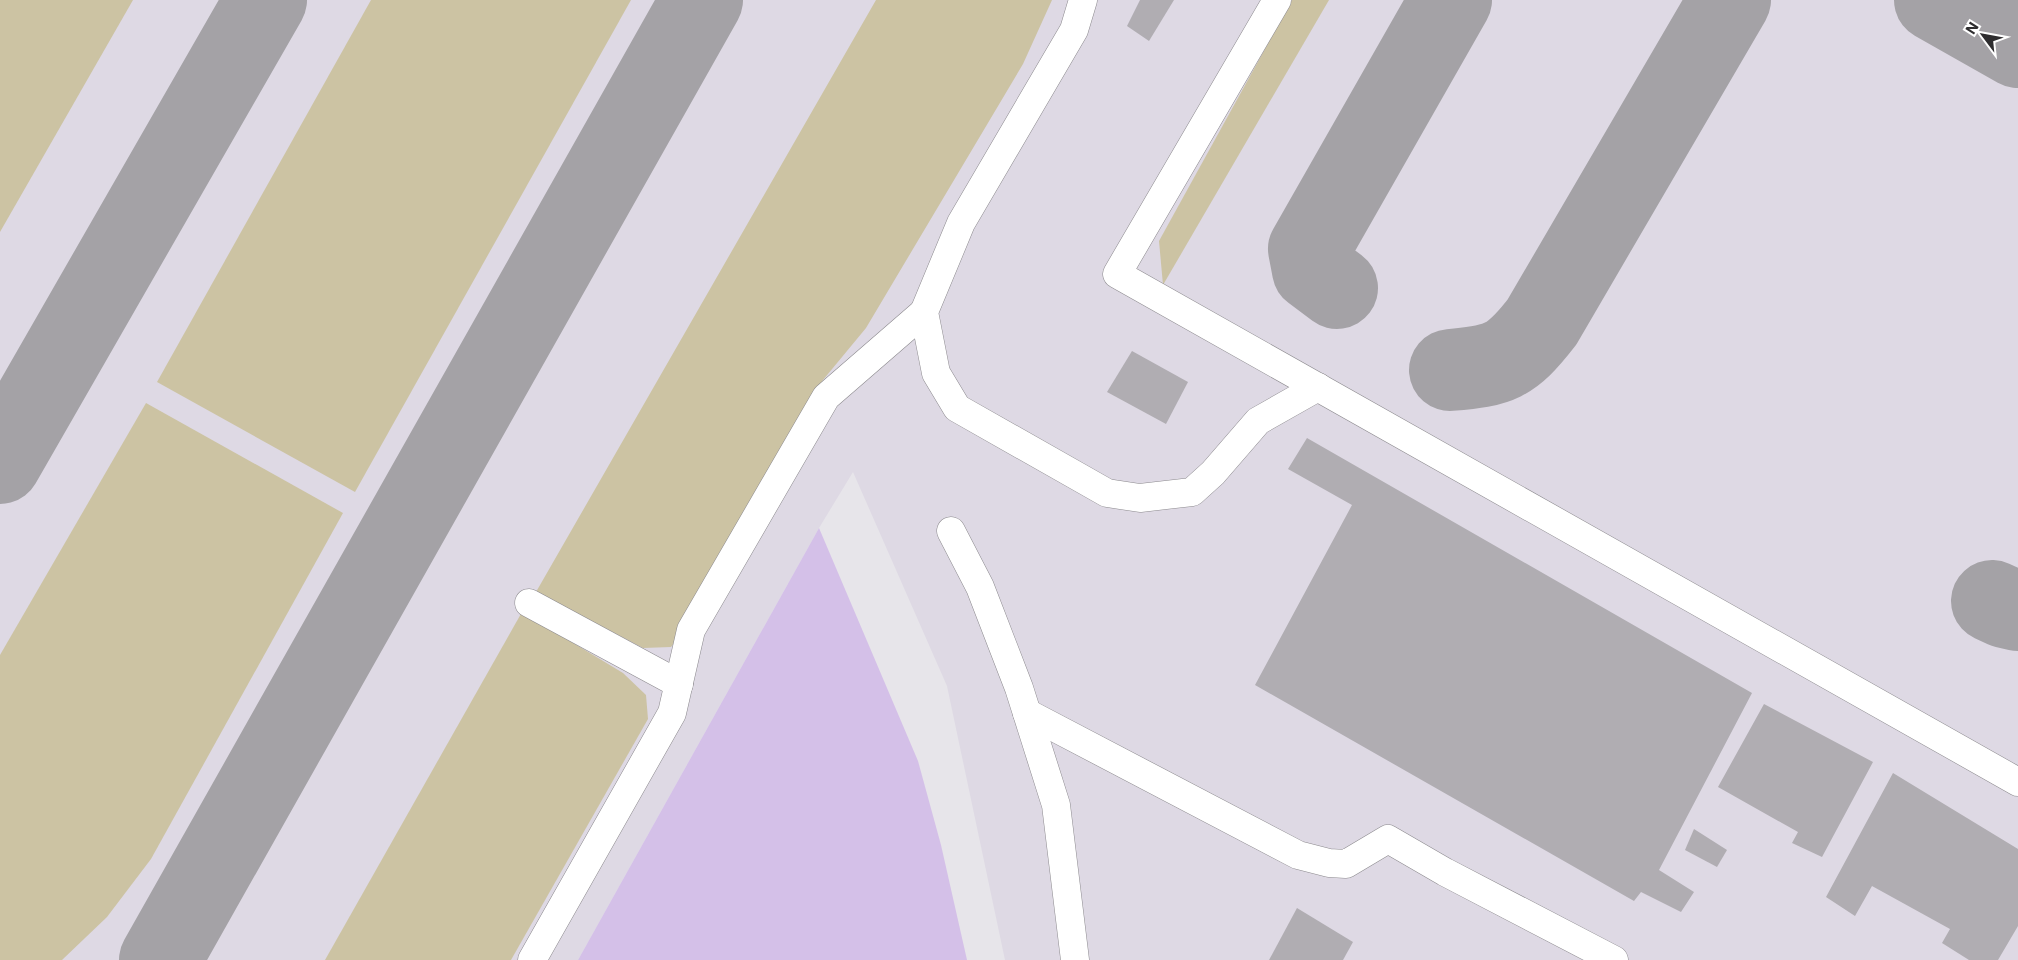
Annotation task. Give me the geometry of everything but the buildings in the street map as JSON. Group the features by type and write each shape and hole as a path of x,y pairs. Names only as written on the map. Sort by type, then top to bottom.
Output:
{"lane":[{"path":"532,960 672,713 692,630 826,397 924,312 961,223 1074,30 1083,0"},
{"path":"1277,0 1117,274 2018,782"},
{"path":"924,312 936,373 957,408 1107,493 1140,498 1192,492 1213,473 1258,421 1318,387"},
{"path":"951,531 980,587 1027,713 1056,805 1075,960"},
{"path":"529,603 679,684"},
{"path":"1027,713 1298,855 1329,863 1346,864 1388,839 1445,872 1614,960"}],"shaded area":[{"path":"0,0 2018,0 2018,960 1005,960 947,686 853,472 819,528 578,960 0,960"},
{"path":"0,0 133,0 0,232"},
{"path":"371,0 631,0 355,492 157,382"},
{"path":"876,0 1052,0 1023,64 866,328 823,380 689,606 681,634 671,647 643,648 536,592"},
{"path":"1292,0 1329,0 1163,285 1159,241"},
{"path":"146,403 343,513 151,859 107,917 62,960 0,960 0,655"},
{"path":"819,528 918,761 941,845 967,960 578,960"},
{"path":"522,612 623,673 646,695 648,719 511,960 325,960"}],"taxiway":[{"path":"0,463 266,0"},
{"path":"160,960 702,0"},
{"path":"1337,288 1313,270 1309,249 1451,0"},
{"path":"1450,370 1492,364 1503,360 1521,346 1542,322 1730,0"},
{"path":"1935,0 2018,47"},
{"path":"1992,601 2018,610"}]}
